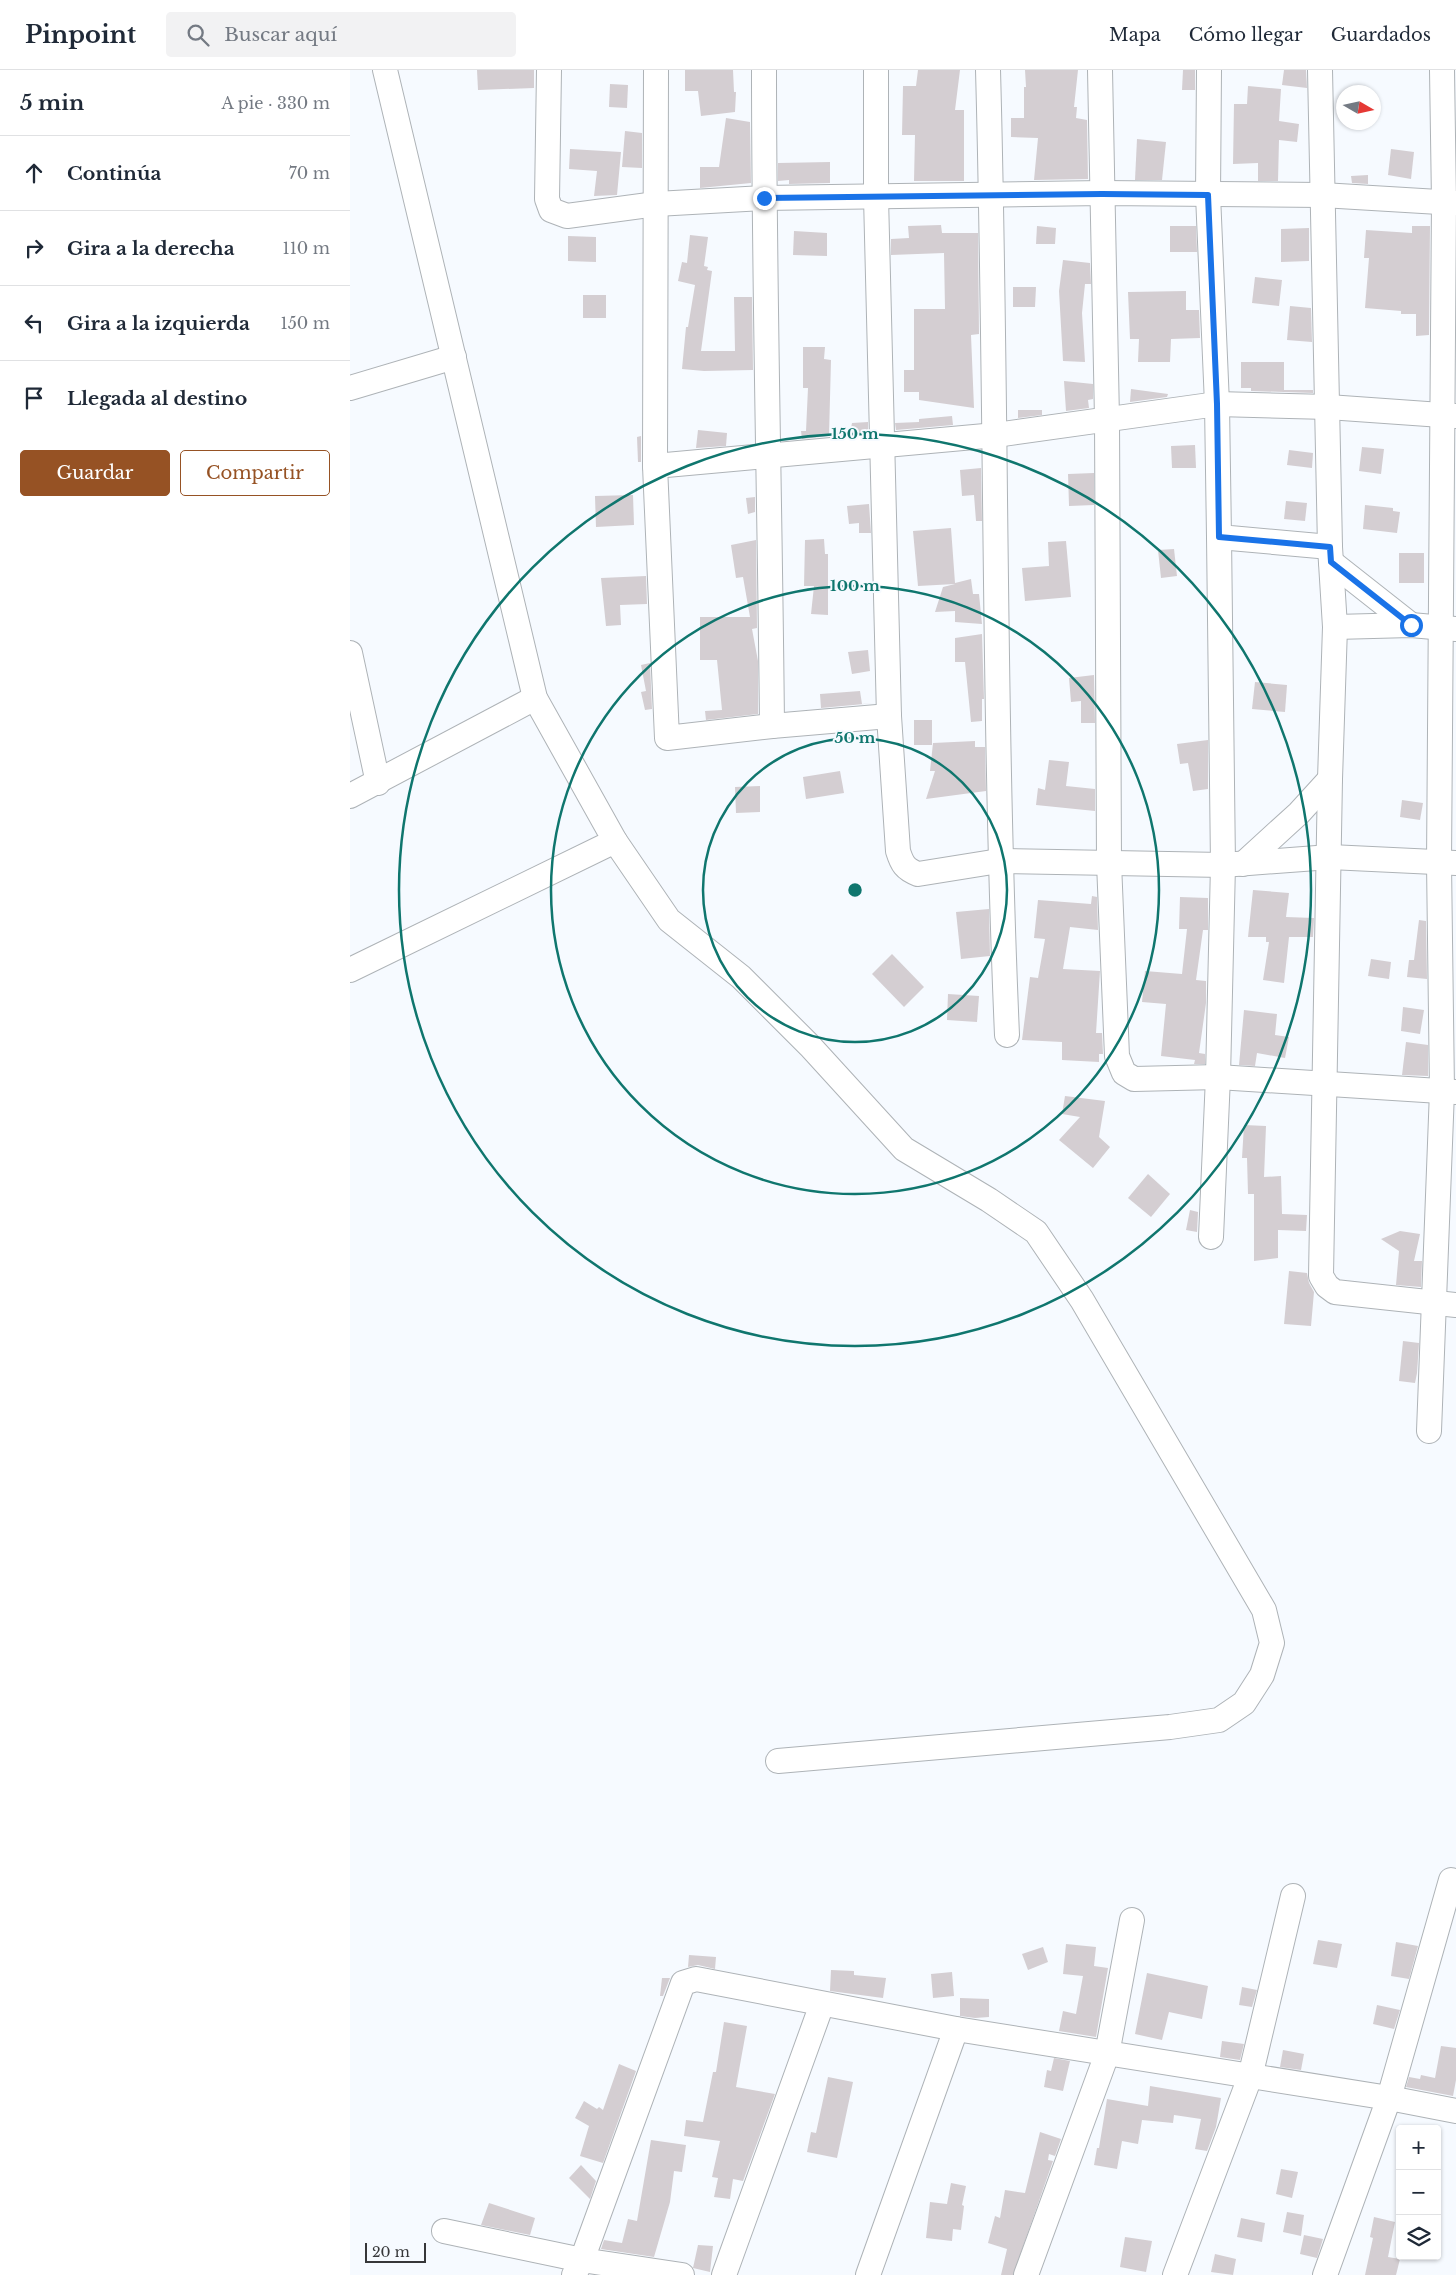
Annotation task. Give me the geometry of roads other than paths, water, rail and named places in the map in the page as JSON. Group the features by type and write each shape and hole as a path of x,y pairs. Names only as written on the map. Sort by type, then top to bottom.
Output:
{"street":[{"path":"385,70 535,698 615,840 669,920 741,977 810,1046 904,1149 989,1200 1036,1232 1082,1300 1264,1610 1272,1642 1262,1675 1244,1703 1219,1720 1170,1727 778,1761"},
{"path":"549,70 547,199 551,210 567,216 656,204 764,198 1102,194 1322,194 1450,202"},
{"path":"656,70 655,466 667,738 772,726 889,716"},
{"path":"764,70 764,198 772,726"},
{"path":"876,70 876,197 889,716 898,851 902,864 918,874 999,860 1109,864 1233,864 1330,857 1448,863"},
{"path":"988,70 996,435 999,860 1007,1035"},
{"path":"1100,70 1107,419 1109,864 1117,1056 1124,1073 1134,1078 1218,1077 1325,1085 1449,1091"},
{"path":"1209,70 1208,195 1217,404 1219,537 1233,864 1218,1077 1211,1237"},
{"path":"1320,70 1330,555 1335,627 1330,779 1321,1276 1327,1286 1335,1292 1445,1305"},
{"path":"1429,1431 1445,1305 1449,1091 1450,202 1442,70"},
{"path":"350,388 454,357"},
{"path":"655,466 769,454 996,435 1217,404 1328,407 1449,416"},
{"path":"1219,537 1330,555 1411,625"},
{"path":"1335,627 1411,625 1449,629"},
{"path":"350,653 378,783"},
{"path":"350,796 378,783 535,698"},
{"path":"1233,864 1299,813 1330,779"},
{"path":"350,970 615,840"},
{"path":"1325,2275 1389,2098 1451,1880"},
{"path":"1175,2275 1250,2077 1293,1896"},
{"path":"1026,2275 1107,2054 1132,1920"},
{"path":"578,2268 683,1983 696,1979 956,2029 1389,2098 1456,2111"},
{"path":"724,2275 822,2004"},
{"path":"868,2275 956,2029"},
{"path":"444,2231 578,2268 682,2275"}]}
